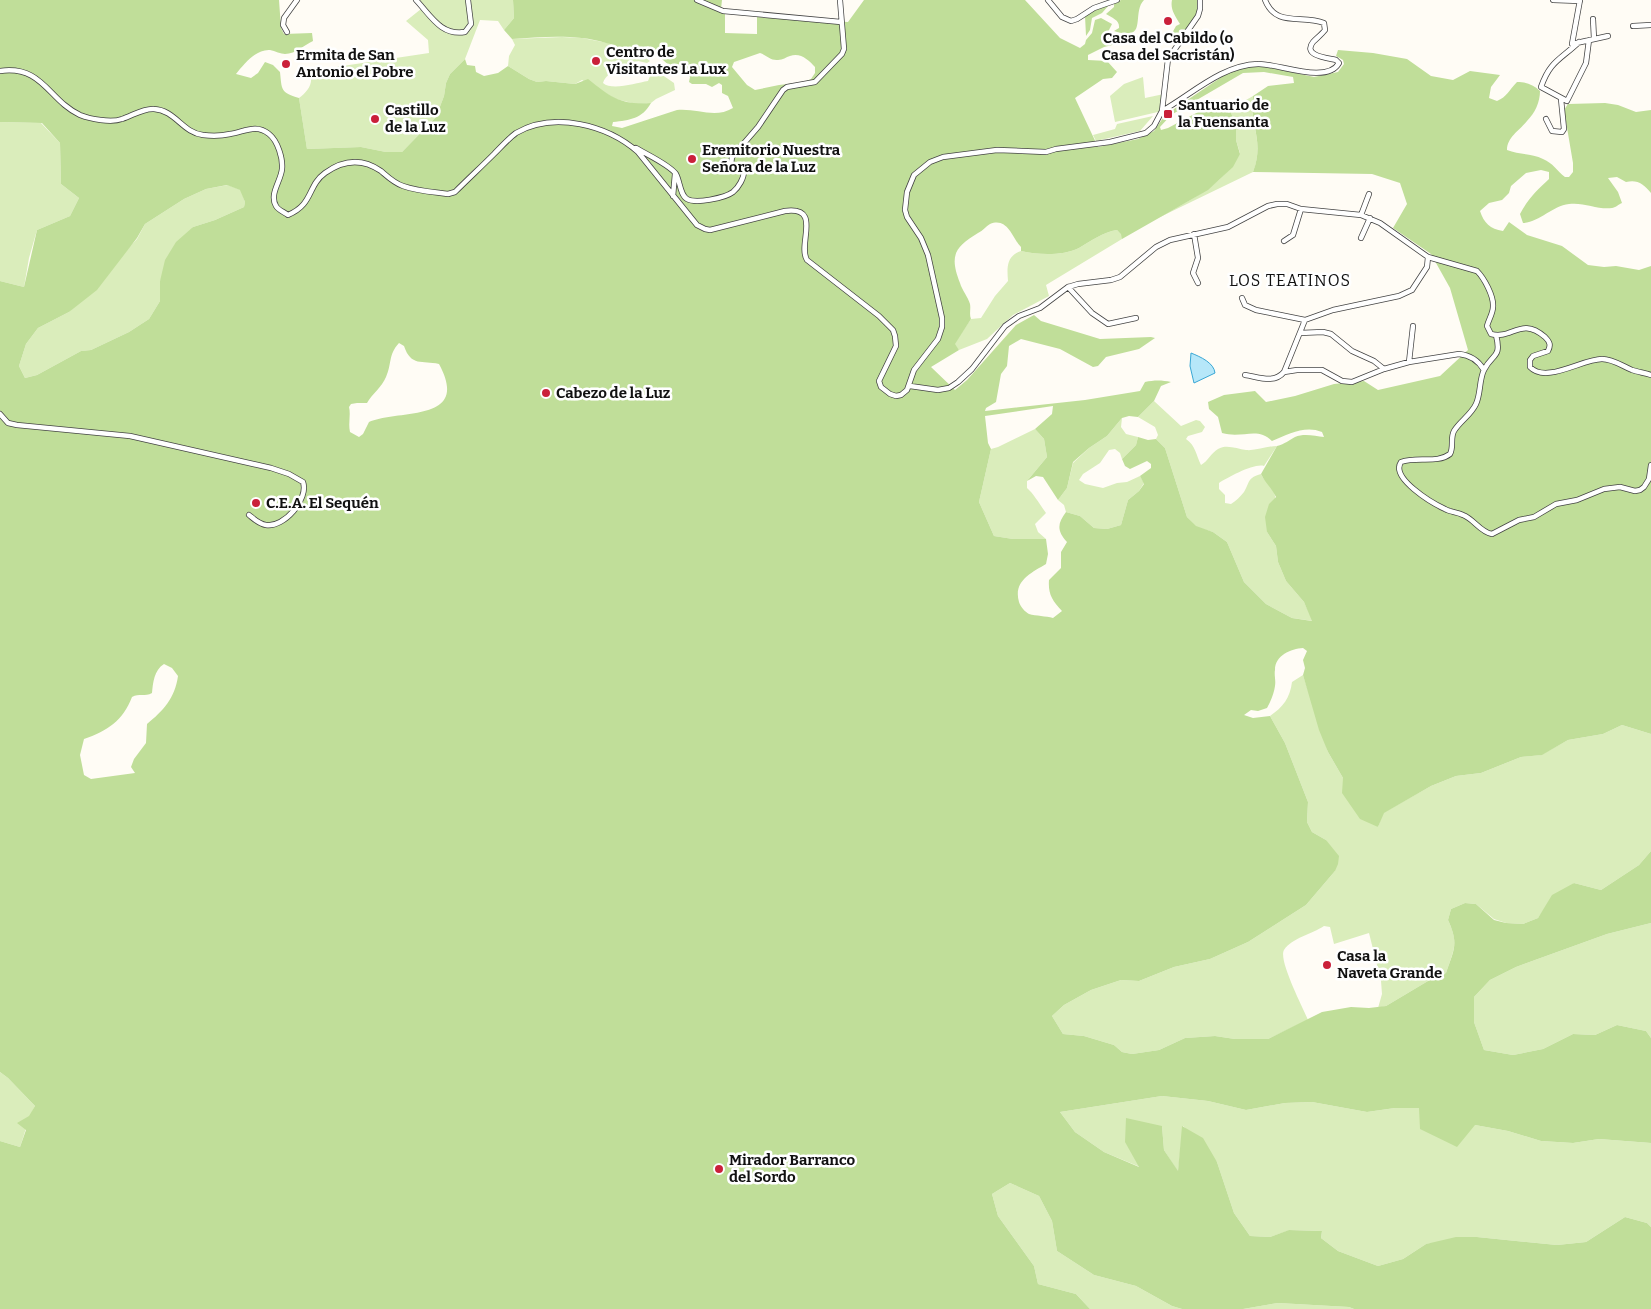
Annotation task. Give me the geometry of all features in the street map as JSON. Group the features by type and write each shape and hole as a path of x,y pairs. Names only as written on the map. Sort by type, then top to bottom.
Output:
{"street":[{"path":"287,32 282,25 284,18 297,0"},
{"path":"416,0 440,27 448,32 457,33 465,32 471,24 468,0"},
{"path":"698,0 723,11 841,22"},
{"path":"0,71 18,70 33,76 72,109 86,116 120,120 152,108 170,114 191,132 201,135 229,135 252,128 263,130 273,137 276,142 282,169 273,200 277,208 288,215 303,206 322,174 339,164 349,162 370,164 402,186 448,194 455,192 514,134 541,124 557,123 589,125 597,128 675,172 688,199 706,200 735,191 744,172 731,164 732,158 787,87 815,82 842,54 844,49 840,0"},
{"path":"1048,0 1062,17 1071,21 1076,20 1094,8 1117,0"},
{"path":"630,146 638,152 697,225 704,229 720,228 784,211 801,213 804,216 806,225 804,252 807,260 879,316 889,325 894,333 896,346 881,373 879,381 885,392 896,396 904,393 910,386 914,370 938,339 942,327 942,318 928,255 921,238 907,217 905,210 907,192 914,175 930,162 942,157 997,150 1046,152 1126,139 1149,131 1157,122 1162,111 1166,65 1171,54 1198,16 1200,0"},
{"path":"1162,111 1220,75 1240,66 1268,64 1310,73 1329,70 1337,66 1339,63 1336,60 1318,57 1311,49 1312,43 1325,30 1324,24 1318,21 1278,16 1270,11 1264,0"},
{"path":"1553,0 1580,1 1572,44 1608,36"},
{"path":"1579,42 1554,62 1545,76 1541,88 1566,101 1586,63 1593,19"},
{"path":"1633,26 1651,25"},
{"path":"1546,119 1552,131 1562,132 1564,129 1561,98"},
{"path":"673,196 675,172"},
{"path":"1361,215 1369,194"},
{"path":"910,386 938,390 949,388 972,369 1006,326 1019,316 1040,308 1068,287 1120,277 1156,247 1170,240 1228,227 1268,206 1277,204 1287,204 1301,209 1361,215 1370,218 1380,222 1428,257 1468,267 1480,274 1490,292 1494,306 1487,328 1491,334 1496,335 1524,328 1537,331 1550,344 1548,351 1533,356 1529,362 1530,367 1538,372 1558,371 1588,361 1601,359 1651,375"},
{"path":"1284,241 1293,235 1301,209"},
{"path":"1361,238 1370,218"},
{"path":"1194,234 1198,258 1193,273 1198,283"},
{"path":"1242,298 1245,305 1256,310 1305,320 1333,310 1399,296 1412,290 1427,267 1428,257"},
{"path":"1068,287 1092,313 1108,324 1136,318"},
{"path":"1245,375 1273,380 1280,376 1284,372 1305,320"},
{"path":"1409,362 1413,326"},
{"path":"1300,333 1323,332 1331,334 1352,351 1374,361 1384,369"},
{"path":"1496,335 1498,352 1484,370 1478,399 1474,408 1453,433 1450,454 1440,459 1404,461 1399,466 1401,476 1406,482 1443,508 1465,515 1484,531 1492,534 1519,520 1534,517 1556,504 1582,498 1604,489 1620,487 1635,491 1640,490 1649,479 1651,465"},
{"path":"1284,372 1322,370 1342,381 1352,382 1384,369 1409,362 1463,354 1474,358 1484,370"},
{"path":"0,414 8,423 17,425 130,436 186,448 280,471 303,482 304,496 282,521 266,525 248,515"}],"green space":[{"path":"0,0 279,0 281,28 284,34 312,33 313,41 289,54 270,50 260,52 251,58 236,74 251,78 258,73 265,62 273,65 280,72 283,90 299,98 307,149 361,147 386,152 402,152 436,117 450,74 465,59 467,65 475,66 476,72 484,76 498,73 508,66 537,82 575,84 588,79 617,99 632,103 651,103 640,116 613,122 612,126 622,128 677,110 719,113 733,108 728,96 722,93 722,85 719,83 712,87 706,84 692,84 689,82 690,77 686,73 675,70 648,46 637,51 636,55 610,44 583,38 512,39 504,30 514,18 513,0 722,0 721,9 725,13 725,33 757,34 757,17 848,22 864,0 1025,0 1060,38 1080,48 1092,33 1095,20 1101,18 1112,24 1108,32 1116,37 1128,38 1141,35 1145,37 1104,47 1088,55 1088,60 1107,61 1117,72 1112,78 1103,79 1075,98 1098,147 1138,139 1154,131 1165,115 1223,76 1242,67 1263,66 1314,77 1338,72 1344,64 1343,60 1336,56 1338,50 1373,53 1407,59 1431,76 1453,80 1470,71 1500,75 1491,87 1489,98 1497,101 1506,95 1517,82 1532,86 1540,91 1535,111 1511,137 1507,150 1543,159 1565,177 1569,177 1573,172 1564,110 1568,104 1605,103 1618,105 1636,112 1651,110 1651,193 1637,182 1626,182 1617,177 1608,178 1618,192 1622,203 1616,207 1601,208 1580,204 1563,205 1535,220 1523,223 1520,214 1533,195 1549,179 1549,172 1541,170 1526,173 1511,186 1509,193 1502,200 1489,203 1480,211 1483,219 1494,229 1503,231 1509,222 1527,235 1562,246 1588,265 1616,266 1639,270 1651,266 1651,734 1622,725 1603,734 1568,740 1542,755 1521,757 1481,773 1456,776 1431,786 1384,813 1378,827 1360,819 1342,793 1343,778 1328,752 1319,730 1303,675 1305,668 1303,660 1307,651 1303,648 1289,651 1278,660 1276,665 1275,689 1267,708 1258,711 1251,710 1244,715 1253,718 1270,716 1285,743 1308,802 1307,822 1312,832 1326,840 1339,856 1335,871 1306,905 1248,942 1210,959 1174,967 1139,981 1121,980 1091,990 1064,1005 1052,1016 1063,1034 1084,1036 1114,1045 1122,1052 1132,1054 1159,1050 1185,1038 1215,1036 1235,1039 1268,1039 1322,1012 1351,1007 1369,1008 1386,1006 1433,978 1446,973 1454,946 1448,920 1451,909 1465,903 1476,904 1494,920 1523,924 1538,918 1552,895 1574,883 1601,890 1639,865 1651,851 1651,923 1607,934 1516,967 1490,980 1474,997 1474,1022 1484,1050 1513,1055 1543,1049 1573,1034 1595,1035 1617,1025 1646,1031 1651,1038 1651,1143 1599,1139 1573,1143 1541,1141 1508,1131 1475,1125 1457,1147 1420,1129 1419,1108 1395,1108 1367,1112 1312,1102 1285,1103 1246,1110 1208,1101 1162,1096 1060,1112 1075,1132 1104,1152 1139,1167 1125,1142 1126,1118 1162,1126 1164,1150 1178,1171 1182,1126 1203,1138 1217,1162 1234,1213 1250,1236 1270,1237 1289,1230 1322,1231 1321,1238 1338,1251 1378,1266 1403,1259 1426,1244 1456,1237 1477,1237 1557,1245 1586,1242 1625,1217 1647,1223 1651,1227 1651,1309 1354,1309 1349,1307 1278,1303 1243,1309 1182,1309 1172,1306 1136,1286 1094,1275 1057,1251 1052,1221 1039,1196 1010,1183 992,1194 998,1216 1034,1266 1038,1284 1076,1294 1090,1309 0,1309 0,1141 20,1147 26,1130 17,1123 29,1116 35,1106 0,1072 0,281 24,287 37,230 70,216 79,198 61,184 60,143 42,123 0,122","holes":["760,53 775,60 797,55 804,57 813,64 815,73 811,79 804,82 755,90 747,85 732,67 734,62","1264,72 1293,77 1294,83 1268,86 1253,96 1252,107 1258,151 1253,172 1372,174 1400,183 1407,204 1393,228 1431,254 1450,288 1468,350 1440,376 1378,390 1364,381 1334,384 1295,396 1266,402 1255,391 1224,395 1208,402 1209,409 1218,417 1222,433 1237,435 1255,433 1261,434 1272,441 1303,430 1309,429 1322,432 1324,437 1302,435 1277,446 1261,474 1276,497 1269,504 1265,517 1267,532 1276,546 1278,562 1286,581 1304,602 1312,621 1292,618 1266,604 1244,582 1227,542 1213,532 1196,526 1187,517 1165,448 1156,439 1148,440 1138,437 1136,445 1122,459 1125,466 1130,469 1147,461 1151,464 1151,468 1140,476 1144,484 1128,500 1121,525 1107,529 1094,528 1080,516 1066,512 1059,527 1061,534 1067,542 1061,552 1061,568 1049,580 1051,597 1062,611 1053,618 1029,614 1020,604 1019,588 1025,578 1046,564 1048,554 1046,539 1013,539 994,536 979,502 991,449 988,443 985,416 1053,406 1052,414 1035,429 1044,439 1047,457 1027,481 1036,476 1043,477 1058,500 1067,488 1073,462 1107,436 1122,418 1129,416 1138,417 1154,401 1161,386 1171,382 1158,380 1145,382 1140,391 1085,400 985,411 986,408 996,402 1001,374 1007,366 1009,346 1021,339 1060,349 1093,367 1098,366 1106,357 1139,349 1155,338 1100,339 1041,321 1034,315 1016,325 967,380 955,390 931,367 959,350 955,344 971,319 970,304 961,286 955,265 956,253 970,238 990,224 996,223 1001,223 1009,230 1021,247 1021,251 1035,253 1058,254 1073,251 1102,235 1117,230 1121,234 1122,239 1208,190 1233,167 1240,154 1236,140 1236,127 1227,101 1217,102 1168,128 1161,130 1160,127 1171,115 1243,73","227,185 240,190 245,202 244,207 215,220 193,227 176,242 165,260 160,281 160,301 149,319 129,332 91,350 81,351 37,375 25,378 19,366 26,344 38,328 69,312 97,290 137,238 145,224 184,199 206,189","399,343 404,346 407,353 414,360 439,364 446,383 446,396 439,405 428,410 369,422 363,434 359,437 350,432 349,407 351,404 367,403 384,381 392,356","164,664 172,668 178,676 171,697 158,714 147,724 146,743 134,759 131,767 135,773 91,779 84,775 80,755 84,739 107,729 119,719 132,697 152,693 158,670"]},
{"path":"420,0 513,0 514,18 504,30 498,21 480,20 465,59 450,74 436,117 402,152 386,152 361,147 307,149 299,98 309,87 311,81 310,73 316,70 429,53 428,40 406,21 421,9"},
{"path":"1121,0 1144,0 1140,6 1137,25 1132,33 1125,34 1114,31 1119,28 1119,25 1106,14 1114,7 1114,4"},
{"path":"1172,0 1198,0 1197,11 1193,21 1180,38 1176,36 1174,39 1171,35 1176,26 1180,24 1172,9"},
{"path":"1109,5 1102,13 1092,18 1090,30 1086,36 1085,16 1094,9"},
{"path":"582,38 608,43 626,53 646,58 650,61 647,63 638,61 634,64 634,67 608,75 603,83 607,85 624,86 648,81 652,71 655,70 674,83 675,90 651,103 636,104 616,99 582,80 575,84 537,82 508,66 509,56 515,45 512,39"},
{"path":"1143,77 1145,98 1164,94 1162,111 1115,122 1110,96 1124,84"},
{"path":"1253,96 1252,106 1258,151 1253,172 1158,218 1204,192 1233,165 1240,153 1236,140 1236,127 1227,101 1240,102"},
{"path":"1153,116 1140,131 1096,141 1093,135 1115,129 1117,124"},
{"path":"0,122 41,123 60,143 61,184 79,198 70,216 37,230 29,258 24,287 0,281"},
{"path":"228,185 241,190 245,202 244,207 215,220 193,227 160,281 160,301 149,319 129,332 91,350 81,351 37,375 25,378 19,366 26,344 38,328 69,312 137,239 145,224 184,199 206,189"},
{"path":"1117,230 1122,234 1122,239 1046,285 1049,296 1013,315 987,339 959,350 954,344 971,319 981,318 995,296 1008,281 1010,259 1016,253 1021,251 1058,254 1073,251 1102,235"},
{"path":"1154,401 1181,426 1196,420 1200,421 1205,427 1202,432 1188,436 1186,439 1194,448 1201,465 1221,448 1250,450 1277,446 1264,466 1248,468 1235,474 1219,483 1219,489 1225,495 1225,503 1231,504 1244,492 1251,479 1261,474 1273,489 1275,504 1267,532 1276,546 1278,562 1286,581 1304,602 1313,621 1292,618 1266,604 1244,582 1227,542 1213,532 1196,527 1187,517 1165,448 1156,439 1158,435 1155,427 1138,417"},
{"path":"1122,418 1121,427 1126,434 1138,437 1136,445 1122,459 1120,453 1115,449 1109,450 1100,463 1083,474 1079,480 1085,484 1103,488 1127,482 1140,476 1144,483 1139,491 1128,500 1121,525 1107,529 1094,528 1080,516 1066,512 1064,505 1058,500 1067,488 1073,463 1089,448 1107,436"},
{"path":"1035,429 1044,439 1047,457 1027,481 1027,488 1035,496 1046,513 1035,524 1038,532 1046,539 1013,539 994,536 979,502 991,449"},
{"path":"1303,675 1328,752 1343,778 1343,793 1378,827 1383,813 1431,786 1456,776 1481,773 1521,757 1541,755 1568,740 1603,734 1622,725 1651,734 1651,851 1639,865 1601,890 1574,883 1545,908 1538,918 1523,924 1506,923 1494,919 1476,904 1465,903 1451,909 1448,920 1454,946 1446,973 1433,978 1386,1006 1378,1008 1382,994 1381,981 1369,933 1334,944 1330,927 1324,926 1292,942 1284,950 1283,955 1288,973 1308,1020 1268,1039 1235,1039 1215,1036 1185,1038 1159,1050 1132,1054 1122,1052 1114,1045 1084,1036 1063,1034 1052,1016 1064,1005 1091,990 1121,980 1139,981 1174,967 1210,959 1248,942 1306,905 1335,871 1326,840 1312,832 1307,822 1308,802 1285,743 1270,716 1285,702 1290,693 1292,682"},
{"path":"1651,923 1651,1038 1646,1031 1617,1025 1595,1035 1573,1034 1543,1049 1513,1055 1484,1050 1474,1022 1474,997 1490,980 1516,967 1607,934"},
{"path":"0,1072 35,1106 20,1147 0,1141"},
{"path":"1162,1096 1208,1101 1246,1110 1285,1103 1312,1102 1367,1112 1395,1108 1419,1108 1475,1125 1508,1131 1541,1141 1573,1143 1599,1139 1651,1143 1651,1227 1647,1223 1625,1217 1586,1242 1557,1245 1477,1237 1426,1244 1403,1259 1378,1266 1338,1251 1321,1238 1322,1231 1290,1230 1270,1237 1250,1236 1234,1213 1217,1162 1183,1126 1178,1172 1164,1150 1162,1126 1140,1167 1104,1152 1075,1132 1060,1112"},
{"path":"1010,1183 1039,1196 1052,1221 1057,1251 1094,1275 1136,1286 1172,1306 1182,1309 1090,1309 1076,1294 1038,1284 1034,1266 998,1216 992,1194"},
{"path":"1278,1303 1349,1307 1354,1309 1243,1309"}],"water":[{"path":"1191,353 1210,363 1215,373 1194,383 1190,366"}],"place":[{"name":"Casa del Cabildo (o Casa del Sacristán)","path":"1168,21"},
{"name":"Centro de Visitantes La Lux","path":"596,61"},
{"name":"Ermita de San Antonio el Pobre","path":"286,64"},
{"name":"Santuario de la Fuensanta","path":"1168,114"},
{"name":"Castillo de la Luz","path":"375,119"},
{"name":"Eremitorio Nuestra Señora de la Luz","path":"692,159"},
{"name":"Cabezo de la Luz","path":"546,393"},
{"name":"C.E.A. El Sequén","path":"256,503"},
{"name":"Casa la Naveta Grande","path":"1327,965"},
{"name":"Mirador Barranco del Sordo","path":"719,1169"}],"district":[{"name":"LOS TEATINOS","path":"1290,280"}]}
